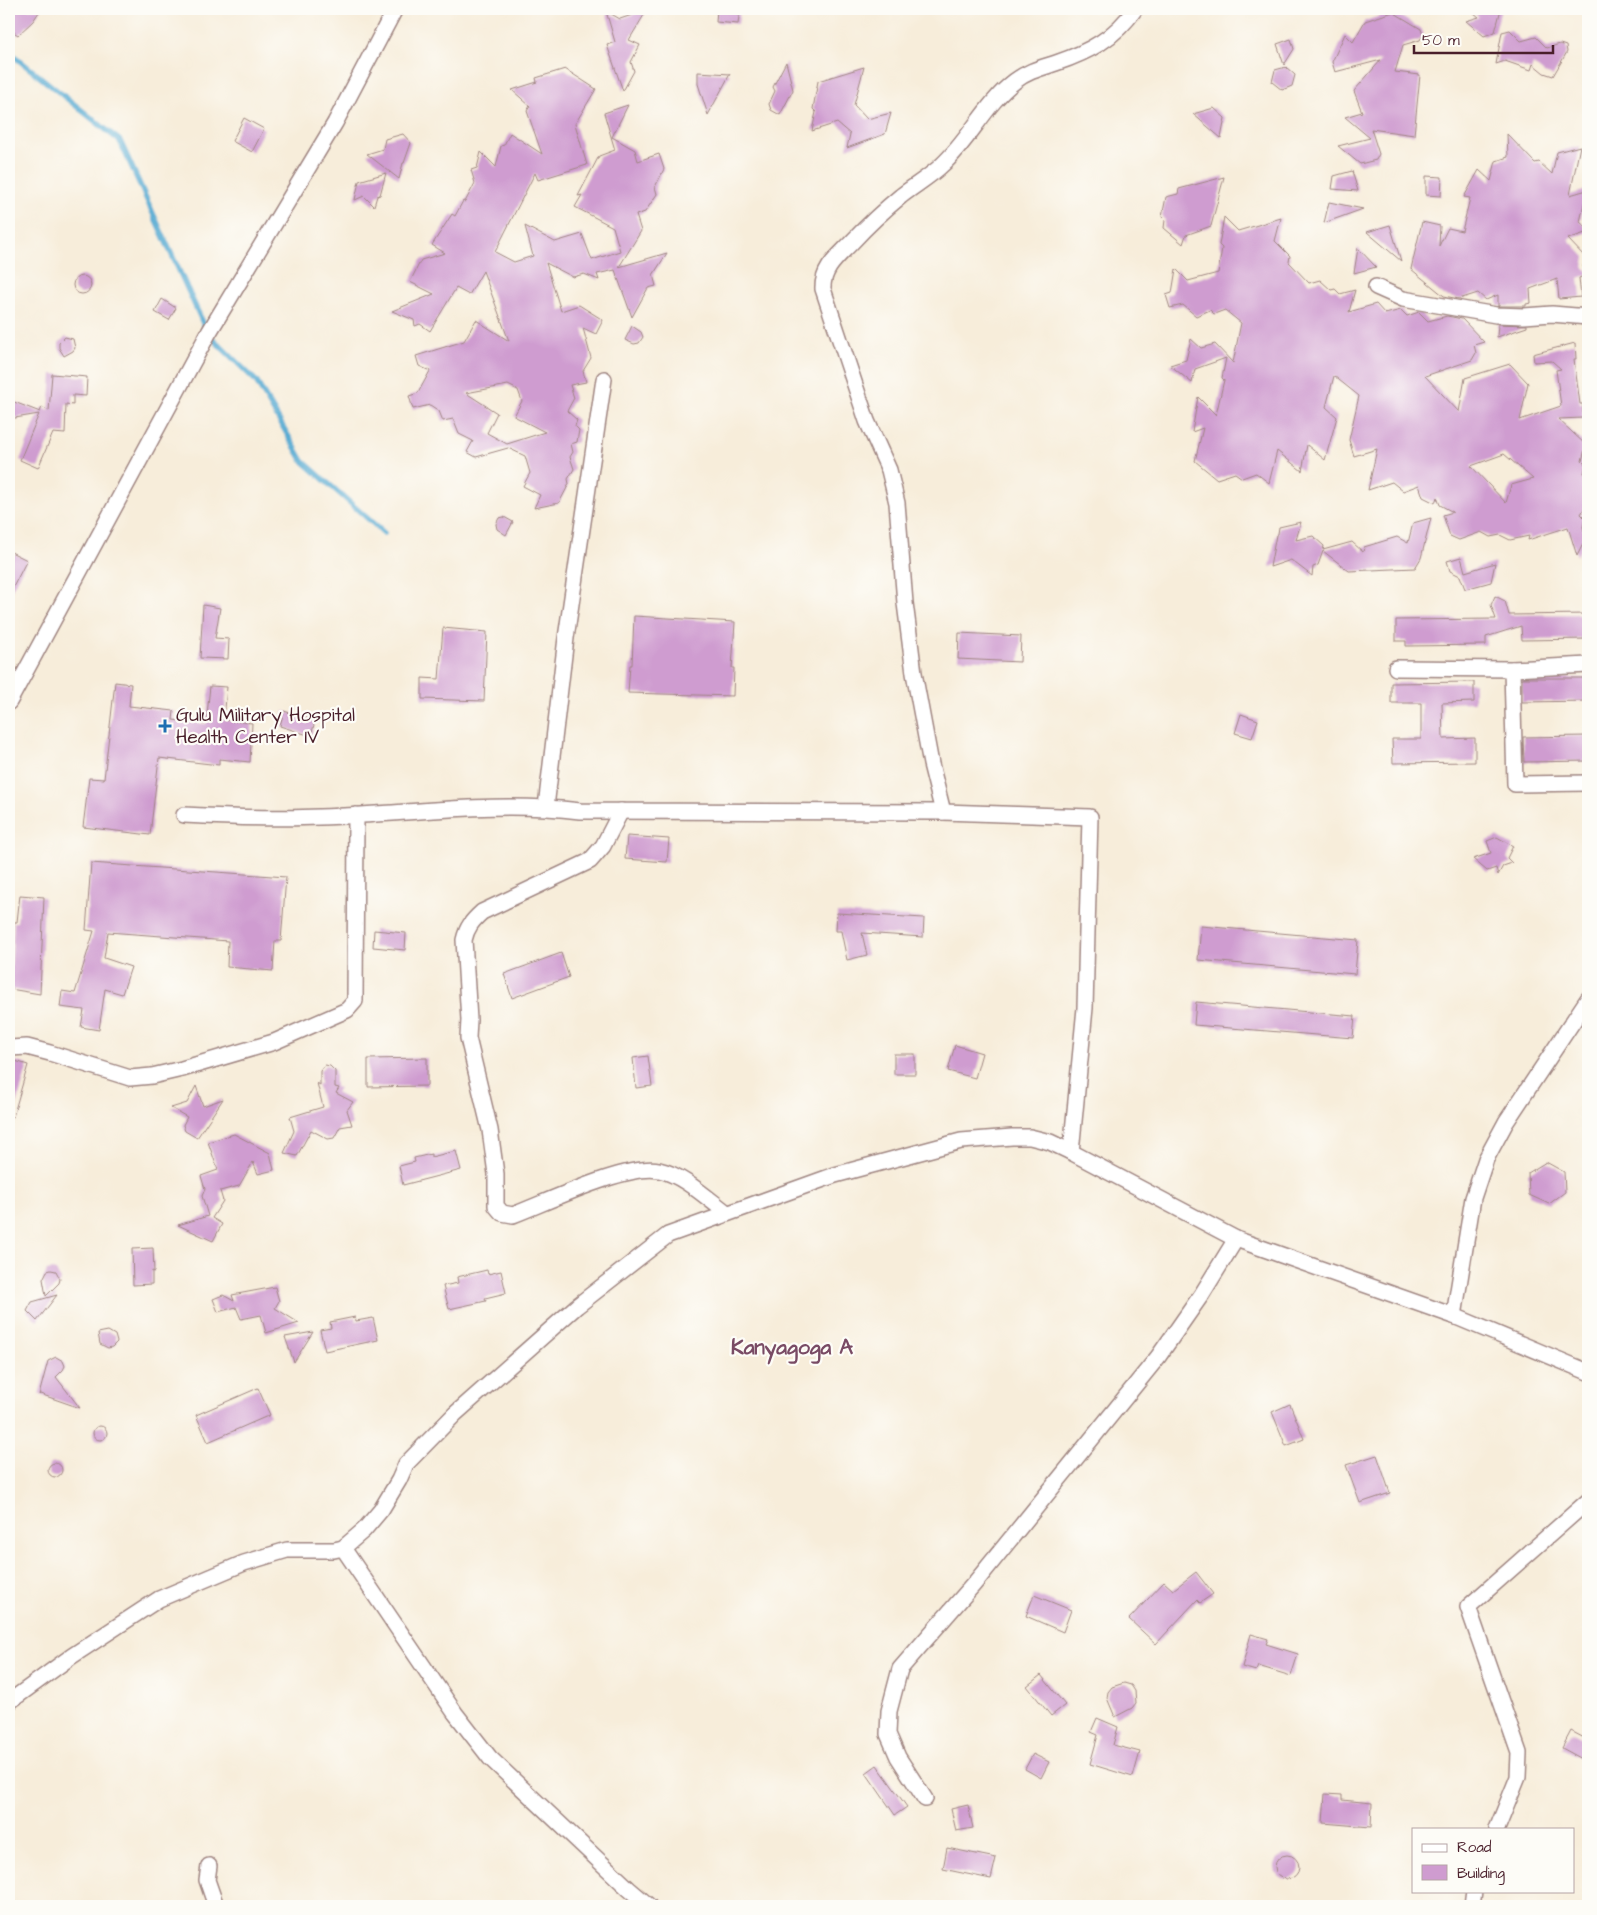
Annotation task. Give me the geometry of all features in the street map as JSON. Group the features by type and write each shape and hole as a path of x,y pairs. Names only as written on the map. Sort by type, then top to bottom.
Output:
{"street":[{"path":"9,702 208,334 335,123 395,9"},
{"path":"943,812 931,764 914,674 905,603 897,503 889,470 867,421 822,281 826,270 865,228 900,197 943,164 965,141 997,98 1014,82 1031,70 1097,46 1118,30 1135,9"},
{"path":"1376,287 1403,299 1496,315 1552,314 1588,317"},
{"path":"546,807 566,638 604,378"},
{"path":"1396,668 1512,669 1588,665"},
{"path":"1512,669 1515,784 1588,783"},
{"path":"184,815 230,818 546,807 580,811 943,812 1090,816 1086,1008 1071,1152"},
{"path":"621,811 604,846 590,861 482,912 471,922 466,930 464,940 469,1020 468,1038 490,1130 496,1174 496,1206 502,1213 513,1215 599,1180 645,1169 659,1170 676,1176 728,1213"},
{"path":"10,1048 27,1047 50,1052 130,1078 152,1076 274,1042 347,1010 355,1001 356,815"},
{"path":"1454,1316 1473,1198 1486,1159 1506,1122 1588,999"},
{"path":"9,1702 86,1646 159,1599 244,1564 287,1550 334,1550 343,1548 364,1530 381,1510 406,1464 455,1414 577,1306 668,1235 835,1175 961,1141 1030,1137 1050,1142 1236,1239 1454,1316 1588,1372"},
{"path":"925,1800 898,1757 888,1734 889,1711 900,1669 974,1584 1158,1357 1202,1294 1236,1239"},
{"path":"1497,1828 1518,1777 1519,1753 1468,1607 1588,1500"},
{"path":"343,1548 455,1713 490,1758 628,1889 649,1906"},
{"path":"209,1866 207,1880 216,1906"},
{"path":"1472,1906 1474,1892"}],"building":[{"path":"9,9 41,9 33,21 18,35 9,29"},
{"path":"717,9 740,9 738,24 716,22"},
{"path":"1469,9 1501,9 1495,32 1484,36 1466,21 1479,17"},
{"path":"647,10 629,40 640,45 631,62 634,71 623,91 607,45 615,42 606,11 620,19"},
{"path":"1393,12 1421,29 1423,35 1420,40 1403,45 1395,72 1420,75 1414,135 1371,129 1379,154 1376,160 1360,164 1338,146 1370,138 1345,117 1362,112 1354,91 1381,60 1335,72 1332,62 1345,34 1353,42 1365,21"},
{"path":"1510,30 1521,41 1536,37 1547,48 1560,44 1566,46 1567,52 1553,76 1544,73 1533,64 1531,70 1505,61 1496,64 1502,32"},
{"path":"1291,39 1294,49 1284,65 1277,44"},
{"path":"786,62 793,90 780,115 771,110 769,104 775,91 773,87"},
{"path":"864,67 854,105 867,119 891,113 885,134 847,148 850,134 837,123 812,131 816,112 813,109 818,81"},
{"path":"1286,67 1295,75 1292,86 1282,90 1272,82 1275,70"},
{"path":"565,69 596,89 575,124 587,165 538,180 535,173 495,252 514,262 533,256 525,226 555,242 582,234 592,260 620,251 613,227 575,207 582,195 578,196 599,156 615,150 604,113 628,105 612,137 635,150 638,161 659,154 664,169 655,187 657,194 645,212 636,215 641,231 619,267 667,253 653,275 656,286 648,288 632,317 615,270 597,274 599,280 584,274 573,277 546,263 561,311 579,305 603,320 596,334 583,328 591,358 583,371 586,382 570,385 574,398 567,411 577,420 575,426 579,430 577,442 571,444 573,452 570,457 574,469 568,479 569,484 559,503 534,508 540,495 523,486 530,473 525,456 508,448 476,457 467,452 473,441 459,434 453,419 443,421 439,411 430,405 413,409 409,396 418,393 430,371 419,366 416,356 464,341 476,320 509,341 483,271 469,295 456,288 430,331 420,324 415,326 414,320 392,311 434,294 410,282 421,260 445,253 432,245 452,214 455,216 463,201 465,202 475,183 471,170 477,168 481,152 496,167 501,146 504,145 510,133 542,154 527,111 530,106 512,90 537,82 536,78","holes":["508,385 518,390 522,401 514,416 545,432 507,444 487,433 497,413 466,393"]},
{"path":"698,72 730,74 708,115 698,84"},
{"path":"1214,108 1225,118 1221,138 1193,114"},
{"path":"244,118 264,129 252,152 232,141"},
{"path":"403,134 411,143 399,179 367,154 383,149 385,139"},
{"path":"1507,134 1535,163 1539,162 1552,174 1557,152 1580,146 1570,195 1587,190 1580,222 1588,229 1588,232 1568,239 1585,257 1583,267 1588,271 1588,274 1579,278 1581,297 1559,299 1557,279 1530,289 1531,303 1526,304 1526,306 1498,306 1498,295 1486,300 1478,293 1459,299 1444,296 1411,269 1422,222 1440,226 1439,246 1448,228 1462,231 1470,198 1464,197 1479,170 1491,181 1496,161 1508,157"},
{"path":"1352,171 1358,191 1332,189 1334,176"},
{"path":"386,173 380,195 377,196 374,206 364,196 355,200 359,181"},
{"path":"1426,176 1442,177 1441,196 1426,195"},
{"path":"1224,177 1211,226 1186,235 1183,244 1164,228 1165,220 1162,217 1166,197 1178,194 1179,189"},
{"path":"1329,202 1363,209 1324,223"},
{"path":"1224,217 1238,231 1281,218 1275,241 1290,256 1289,262 1309,283 1320,280 1331,290 1335,289 1340,294 1355,290 1349,312 1376,304 1385,314 1401,310 1407,316 1419,312 1428,321 1447,316 1462,319 1484,342 1474,345 1476,353 1472,360 1425,376 1459,412 1465,378 1510,364 1528,383 1520,420 1561,406 1556,370 1561,369 1552,361 1534,362 1533,354 1575,343 1576,359 1574,359 1580,404 1583,404 1583,418 1558,419 1586,445 1582,461 1586,465 1584,473 1588,477 1588,502 1581,514 1585,518 1583,527 1586,538 1577,556 1568,527 1528,540 1529,536 1510,540 1500,535 1490,537 1481,532 1459,540 1450,536 1443,515 1453,512 1440,505 1437,497 1435,503 1423,497 1419,485 1403,491 1392,482 1368,490 1377,449 1354,456 1349,440 1359,396 1334,376 1326,407 1337,417 1325,460 1307,445 1302,471 1277,451 1269,483 1256,473 1242,478 1235,473 1217,479 1195,461 1203,428 1192,432 1198,397 1216,415 1224,380 1222,378 1226,358 1195,369 1192,383 1170,365 1186,360 1191,339 1201,348 1215,344 1233,363 1241,323 1225,310 1214,314 1210,310 1196,316 1183,305 1170,308 1166,295 1172,293 1176,269 1188,281 1218,273 1222,248 1219,245","holes":["1504,454 1533,479 1511,485 1506,503 1471,466"]},
{"path":"1390,225 1401,261 1367,232"},
{"path":"1358,248 1376,267 1354,273"},
{"path":"82,276 88,279 91,285 88,291 82,294 76,291 73,285 76,279"},
{"path":"162,299 176,308 169,320 155,312"},
{"path":"1498,324 1527,325 1527,327 1497,337"},
{"path":"632,326 641,332 643,337 639,343 634,344 625,340"},
{"path":"65,337 73,339 75,348 64,356 59,348 59,343"},
{"path":"52,374 87,377 86,396 73,395 73,405 66,404 65,434 53,433 38,468 20,460 39,414 9,419 9,400 40,412 42,407 49,411"},
{"path":"504,517 513,522 506,535 497,529 496,524 499,518"},
{"path":"1431,518 1421,558 1415,568 1349,571 1323,551 1318,565 1313,567 1312,576 1291,560 1270,567 1279,527 1301,522 1296,540 1313,536 1324,546 1323,550 1352,542 1363,552 1364,547 1397,537 1408,543 1413,523"},
{"path":"9,551 27,560 9,595"},
{"path":"1461,557 1465,572 1495,563 1491,582 1465,589 1460,576 1450,571 1447,561"},
{"path":"1495,596 1505,601 1509,615 1588,614 1588,639 1522,640 1521,626 1486,637 1486,645 1406,646 1406,641 1396,641 1396,620 1496,619 1491,605"},
{"path":"203,605 220,608 215,638 229,639 228,659 200,658"},
{"path":"634,616 735,622 732,668 734,668 733,696 628,693 630,665 632,665"},
{"path":"443,628 487,632 484,701 422,699 422,678 439,679"},
{"path":"959,633 1021,636 1020,662 958,659"},
{"path":"1522,678 1588,678 1588,701 1522,702"},
{"path":"115,682 131,684 129,706 174,711 173,720 206,724 210,686 227,687 224,720 252,723 250,762 219,759 219,765 159,758 150,835 83,827 89,778 104,779"},
{"path":"1474,682 1474,702 1442,703 1443,739 1475,738 1475,762 1393,763 1392,739 1421,739 1421,703 1391,703 1391,683"},
{"path":"284,711 315,721 311,736 280,726"},
{"path":"1241,714 1258,720 1252,738 1235,733"},
{"path":"1588,736 1588,761 1524,762 1523,737"},
{"path":"627,836 669,839 667,862 625,859"},
{"path":"1497,837 1513,846 1507,858 1512,863 1503,866 1498,875 1496,868 1487,871 1473,859 1491,853 1487,841"},
{"path":"91,863 286,877 281,941 275,941 273,971 227,967 228,941 108,932 104,958 131,967 122,994 105,989 99,1030 81,1027 84,1010 60,1007 62,991 75,993 94,931 86,930"},
{"path":"20,895 44,897 40,994 10,989 14,922 17,922"},
{"path":"837,913 924,918 923,937 862,933 867,955 847,960 841,931 836,931"},
{"path":"1201,926 1358,940 1355,974 1198,960"},
{"path":"374,930 406,933 405,950 373,947"},
{"path":"561,953 569,977 512,998 504,974"},
{"path":"1196,1002 1355,1016 1353,1038 1194,1025"},
{"path":"955,1045 982,1053 975,1078 948,1071"},
{"path":"894,1054 915,1054 915,1074 894,1074"},
{"path":"648,1056 652,1086 636,1088 633,1058"},
{"path":"427,1058 427,1086 368,1087 368,1059"},
{"path":"9,1059 28,1065 13,1117 9,1117"},
{"path":"325,1065 330,1066 335,1071 335,1087 339,1088 336,1093 353,1102 347,1110 352,1125 340,1127 334,1138 328,1139 311,1130 297,1156 284,1153 294,1131 290,1117 323,1107 317,1083 320,1085 320,1071"},
{"path":"196,1086 203,1106 223,1099 197,1138 185,1131 183,1125 187,1117 171,1108 187,1103"},
{"path":"234,1134 270,1153 274,1170 258,1174 253,1162 239,1186 220,1191 223,1201 212,1218 222,1224 213,1241 178,1225 208,1216 202,1196 205,1189 201,1176 218,1170 208,1142"},
{"path":"456,1151 461,1170 403,1185 399,1166 415,1162 414,1158 431,1154 431,1157"},
{"path":"1546,1162 1564,1172 1565,1192 1549,1204 1529,1195 1528,1173"},
{"path":"153,1248 154,1272 152,1271 152,1284 133,1285 132,1249"},
{"path":"487,1270 488,1274 501,1271 506,1293 485,1298 486,1301 449,1309 443,1286 458,1283 457,1277"},
{"path":"47,1271 56,1271 60,1279 59,1283 46,1296 43,1279"},
{"path":"275,1287 279,1301 275,1308 299,1323 266,1333 261,1315 241,1319 236,1307 218,1312 213,1299 223,1295 234,1301 232,1295"},
{"path":"57,1295 37,1321 27,1311 32,1302"},
{"path":"355,1317 356,1321 373,1318 378,1340 325,1351 320,1330 331,1328 330,1322"},
{"path":"108,1331 115,1335 117,1342 108,1348 100,1344 98,1333"},
{"path":"313,1332 294,1362 285,1337"},
{"path":"56,1357 63,1361 65,1366 56,1377 80,1408 39,1395 48,1361"},
{"path":"258,1388 270,1415 208,1442 196,1415"},
{"path":"1290,1404 1304,1439 1286,1446 1272,1412"},
{"path":"97,1426 103,1426 107,1433 103,1440 97,1440 93,1436 93,1430"},
{"path":"1377,1455 1390,1493 1360,1503 1346,1465"},
{"path":"52,1463 58,1463 62,1470 58,1477 52,1477 48,1473 48,1467"},
{"path":"1196,1572 1213,1594 1200,1603 1197,1600 1156,1644 1129,1619 1164,1582 1173,1590"},
{"path":"1034,1595 1071,1610 1063,1632 1026,1616"},
{"path":"1251,1634 1268,1639 1266,1644 1298,1654 1291,1676 1258,1666 1256,1671 1242,1667"},
{"path":"1041,1675 1065,1705 1051,1716 1027,1686"},
{"path":"1124,1683 1131,1685 1135,1691 1136,1703 1132,1708 1115,1717 1107,1698 1108,1692 1112,1687"},
{"path":"1097,1718 1118,1727 1113,1745 1140,1752 1133,1777 1090,1764 1098,1735 1091,1732"},
{"path":"1571,1731 1588,1740 1588,1751 1584,1760 1562,1748"},
{"path":"1033,1754 1049,1762 1041,1778 1025,1769"},
{"path":"877,1765 907,1807 895,1815 866,1773"},
{"path":"1325,1794 1342,1795 1342,1800 1372,1803 1371,1827 1323,1823"},
{"path":"968,1805 973,1828 956,1831 951,1809"},
{"path":"947,1848 996,1858 991,1879 943,1869"},
{"path":"1287,1855 1296,1858 1299,1867 1296,1876 1287,1879 1278,1876 1275,1867 1278,1858"}],"waterway":[{"path":"9,52 120,141 208,334 256,381 303,461 384,533"}],"place":[{"name":"Gulu Military Hospital Health Center IV","path":"165,726"}],"district":[{"name":"Kanyagoga A","path":"792,1347"}]}
